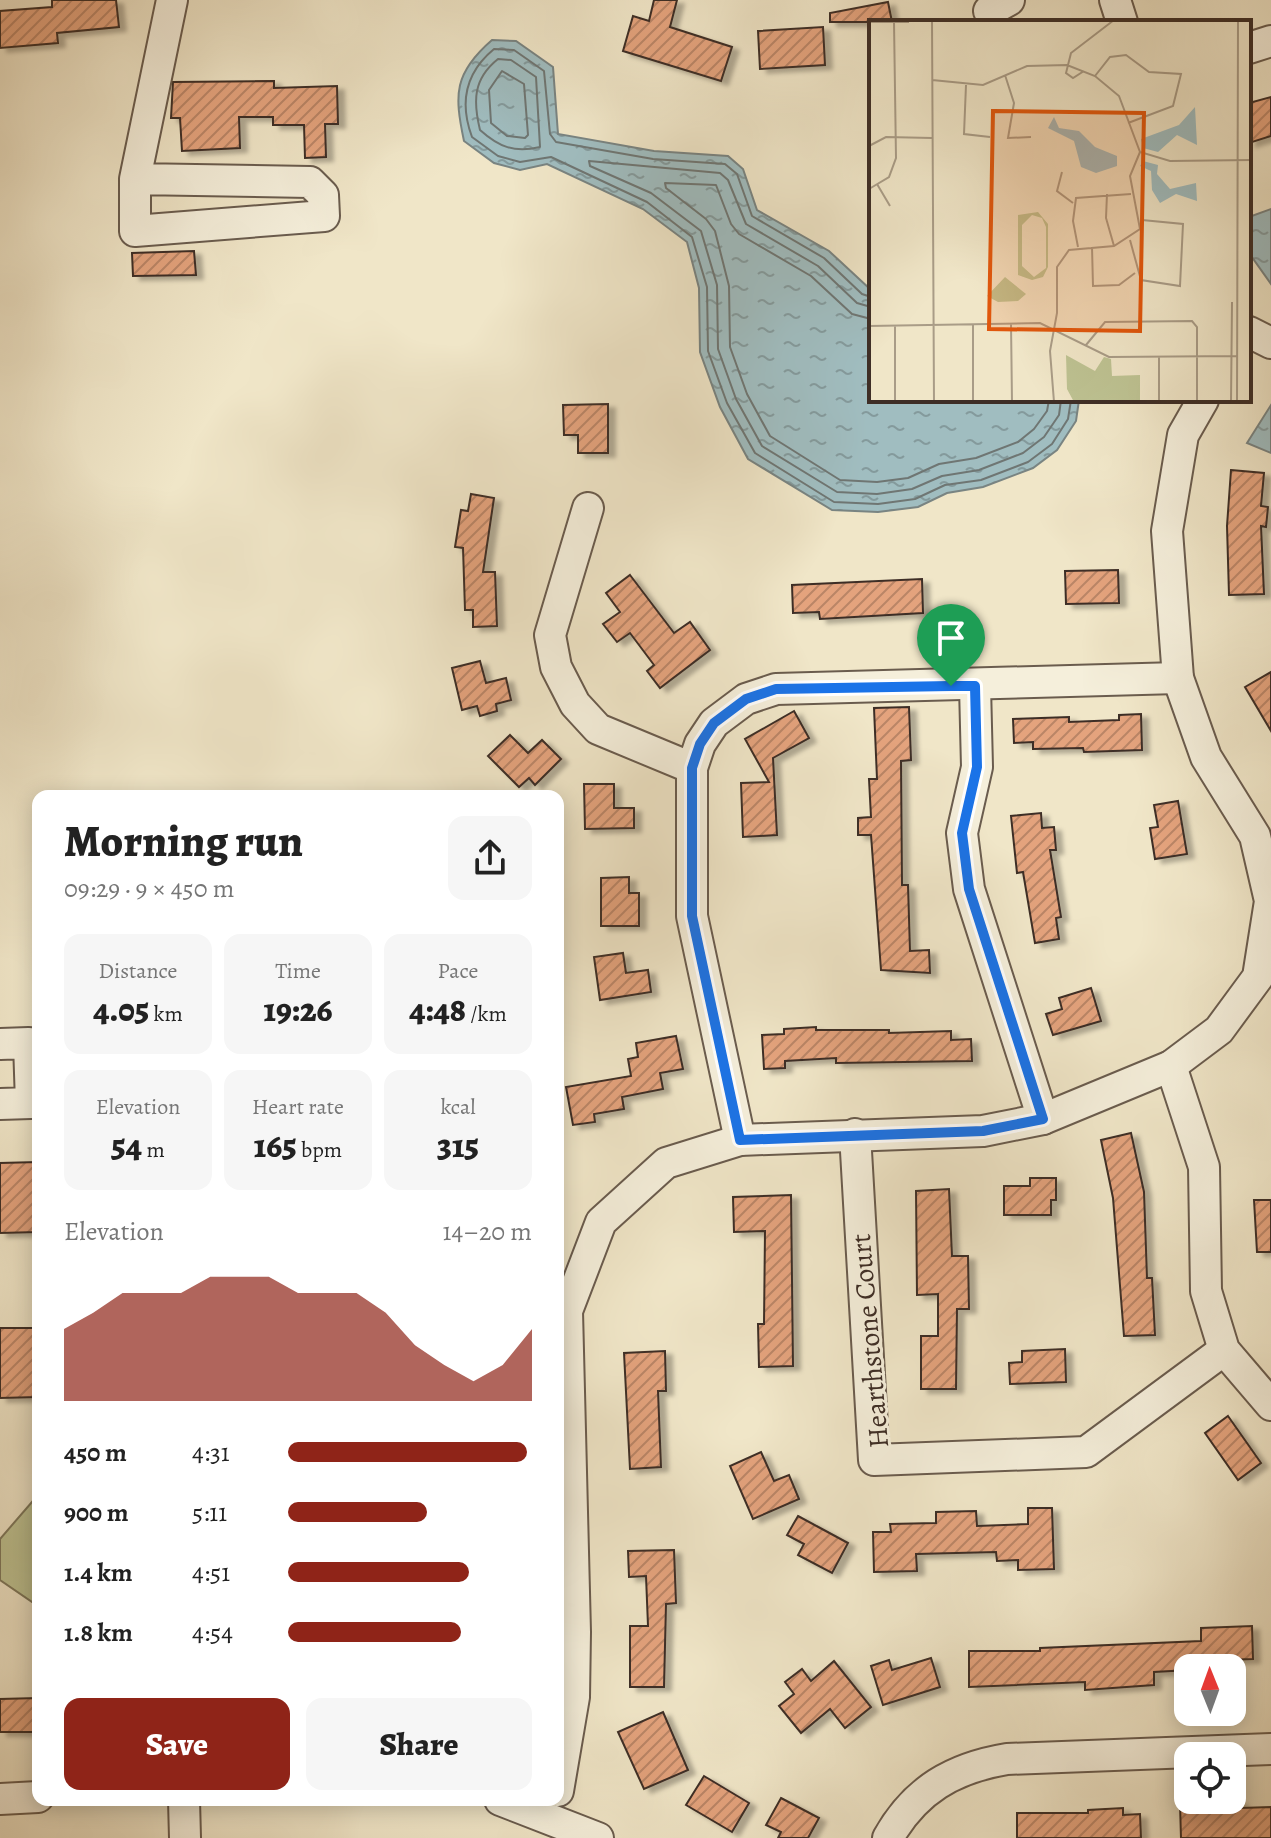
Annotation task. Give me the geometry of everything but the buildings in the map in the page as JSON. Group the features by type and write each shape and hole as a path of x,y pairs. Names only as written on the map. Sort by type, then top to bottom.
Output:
{"street":[{"path":"135,179 310,182 323,195 324,216 135,231 135,179 172,0"},
{"path":"1115,0 1121,20"},
{"path":"1251,47 1271,41"},
{"path":"1251,333 1271,343"},
{"path":"564,1752 574,1697 575,1632 567,1311 601,1222 666,1163 740,1140 983,1131 1043,1119 1171,1066 1219,1030 1258,977 1270,901 1255,836 1206,757 1178,678 1167,531 1183,435 1202,402"},
{"path":"588,508 550,635 556,667 575,704 598,729 692,768"},
{"path":"740,1140 692,916 692,768 700,744 714,723 746,699 776,689 975,686 1178,678"},
{"path":"975,686 977,767 962,833 969,889 1043,1119"},
{"path":"0,1044 29,1043 31,1103 0,1104"},
{"path":"1171,1066 1204,1167 1206,1291 1224,1350 1271,1405"},
{"name":"Hearthstone Court","path":"855,1134 874,1460 1086,1452 1224,1350"},
{"path":"888,1838 912,1802 941,1779 974,1765 1007,1759 1271,1749"},
{"path":"0,1799 32,1797"},
{"path":"184,1806 185,1838"},
{"path":"526,1806 553,1812 598,1838"}],"green space":[{"path":"32,1502 32,1602 0,1580 0,1539"}],"water":[{"path":"492,40 516,41 553,67 558,134 654,151 728,156 743,169 757,210 829,251 869,288 869,402 1079,402 1076,421 1057,450 1033,468 983,487 947,493 918,507 878,512 832,510 748,459 720,407 700,352 699,288 687,242 643,209 547,164 520,170 494,163 464,141 458,97 460,85 479,52"},
{"path":"1271,209 1271,284 1251,256 1251,216"},
{"path":"1271,405 1271,453 1247,443"}],"route":[{"path":"951,686 975,686 977,767 962,833 969,889 1043,1119 983,1131 740,1140 692,916 692,768 700,744 714,723 746,699 776,689 951,686"}]}
